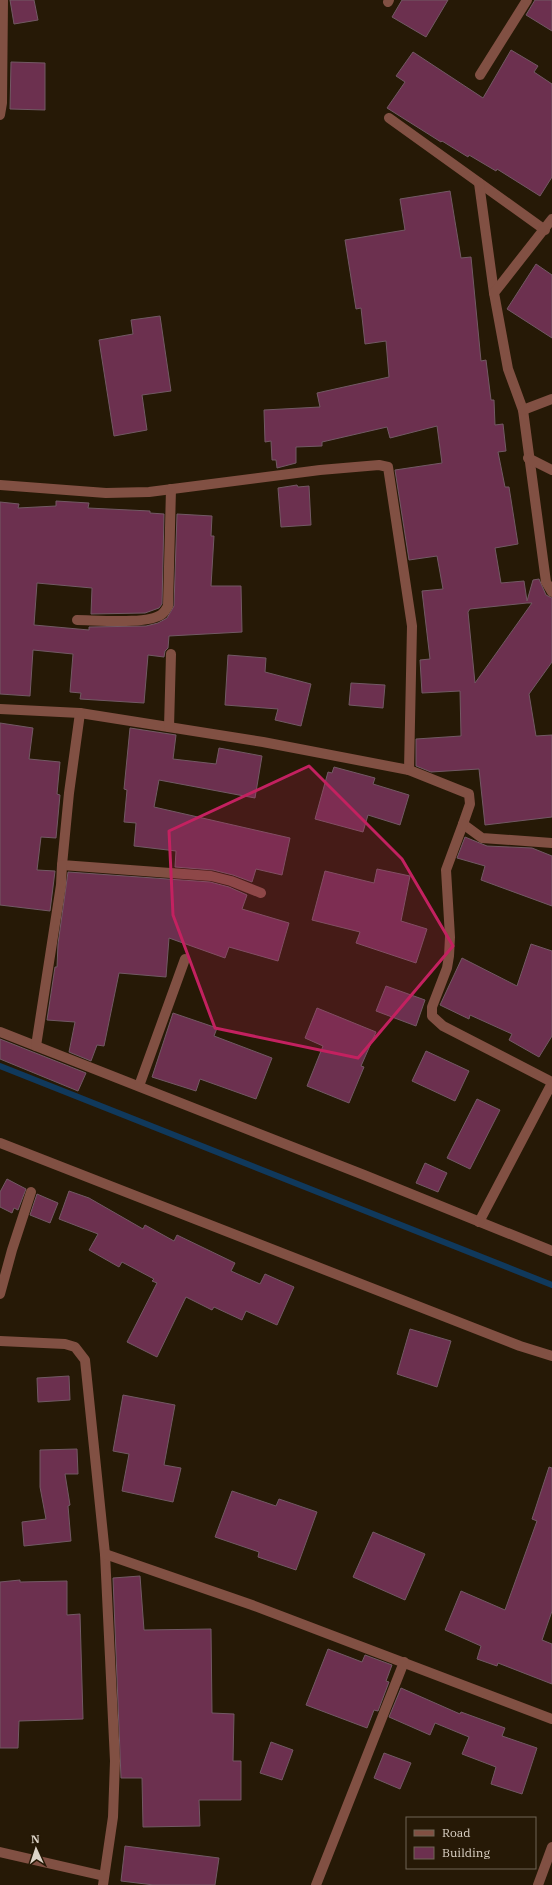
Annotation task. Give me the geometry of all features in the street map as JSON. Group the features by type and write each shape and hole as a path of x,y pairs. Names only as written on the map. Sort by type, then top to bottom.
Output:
{"street":[{"path":"0,115 2,103 3,0"},
{"path":"480,75 527,0"},
{"path":"390,118 545,230"},
{"path":"478,183 494,293 508,369 523,410 528,458 546,582 552,592"},
{"path":"494,293 545,230 552,219"},
{"path":"523,410 552,399"},
{"path":"528,458 552,470"},
{"path":"0,485 106,493 149,492 320,470 379,465 388,467 412,626 410,770"},
{"path":"77,620 122,621 149,619 162,614 168,606 172,489"},
{"path":"169,727 171,654"},
{"path":"0,709 80,713 255,740 410,770 469,794 470,804 446,870 450,937 449,956 447,968 432,1008 432,1016 443,1026 552,1083 479,1222"},
{"path":"36,1046 61,885 69,793 80,713"},
{"path":"463,824 482,838 552,843"},
{"path":"62,865 210,876 231,881 261,893"},
{"path":"139,1086 185,959"},
{"path":"0,1032 364,1174 552,1251"},
{"path":"0,1143 506,1340 552,1356"},
{"path":"0,1294 12,1250 31,1192"},
{"path":"0,1341 65,1344 75,1347 85,1360 105,1554 115,1778 113,1817 104,1880 0,1852"},
{"path":"105,1554 252,1605 552,1719"},
{"path":"316,1885 404,1662"},
{"path":"538,1885 552,1847"}],"highlighted area":[{"path":"309,766 402,859 453,946 358,1058 215,1028 173,915 169,831"}],"building":[{"path":"10,0 34,0 38,20 14,24"},
{"path":"402,0 448,0 426,37 392,17"},
{"path":"535,0 552,0 552,31 526,15"},
{"path":"511,50 538,66 534,72 552,84 552,177 540,196 497,169 496,171 469,155 468,157 442,141 441,142 387,108 405,82 396,76 413,52 483,98"},
{"path":"11,62 45,63 45,110 10,109"},
{"path":"450,191 461,258 471,257 481,361 486,360 491,400 494,400 495,425 503,424 506,451 498,452 505,487 509,487 518,544 495,548 501,583 524,581 527,601 533,580 539,579 546,595 552,598 552,662 529,694 536,736 552,735 552,817 485,825 479,769 431,772 416,766 416,739 461,736 460,691 422,693 420,660 430,659 422,591 443,589 437,556 409,560 395,470 442,463 437,426 390,438 387,427 322,442 322,446 296,447 296,463 277,468 276,460 272,460 271,441 265,442 264,410 320,407 317,393 389,377 386,341 365,344 361,308 356,309 345,240 405,230 400,199","holes":["532,603 475,683 468,612 470,609"]},
{"path":"536,264 552,275 552,338 507,309"},
{"path":"160,316 171,391 142,395 147,430 114,436 99,340 133,334 131,320"},
{"path":"297,485 298,487 309,486 311,525 281,527 278,488"},
{"path":"56,501 89,503 88,508 150,511 150,513 164,514 162,604 159,608 145,613 91,614 92,588 37,583 34,625 89,630 89,627 146,626 158,623 167,618 174,606 177,514 212,516 211,536 214,536 211,586 241,586 242,632 169,636 168,648 165,651 164,657 148,655 144,703 80,699 81,693 70,692 73,654 33,650 30,696 0,694 0,502 19,504 18,508 56,506"},
{"path":"228,655 266,658 265,672 311,684 301,726 275,720 278,709 225,705"},
{"path":"351,683 385,685 383,708 349,705"},
{"path":"0,723 33,728 29,759 60,762 57,794 60,795 56,838 41,837 37,870 55,871 50,911 0,905"},
{"path":"130,728 176,735 173,759 216,764 219,748 262,756 255,798 159,780 154,807 290,838 282,875 256,869 252,882 213,870 175,867 176,851 134,846 136,823 124,822 127,790 124,789"},
{"path":"334,767 375,778 373,784 409,795 400,825 368,815 363,832 315,819 328,772 332,773"},
{"path":"465,837 487,846 532,848 552,856 552,906 481,880 485,866 457,858"},
{"path":"377,869 410,876 401,921 427,929 416,963 356,943 360,932 312,920 325,871 374,883"},
{"path":"68,872 210,882 229,887 247,895 242,909 289,923 278,961 229,947 225,958 169,938 166,977 119,973 104,1046 97,1045 91,1061 69,1052 75,1022 47,1020 55,967 57,967 58,944"},
{"path":"531,944 552,951 552,1036 539,1057 509,1040 512,1034 470,1015 469,1019 440,1005 462,958 517,986"},
{"path":"386,986 425,1000 416,1026 376,1011"},
{"path":"317,1008 376,1032 361,1066 364,1067 349,1103 307,1086 323,1046 305,1038"},
{"path":"173,1013 217,1028 214,1036 272,1058 256,1099 200,1079 196,1091 152,1077"},
{"path":"0,1039 86,1073 78,1091 0,1059"},
{"path":"426,1051 469,1071 455,1101 412,1081"},
{"path":"477,1099 500,1110 470,1169 447,1158"},
{"path":"425,1163 447,1173 438,1192 416,1183"},
{"path":"7,1179 26,1189 18,1210 14,1208 12,1213 0,1207 0,1192"},
{"path":"69,1191 89,1198 143,1229 145,1225 174,1241 177,1235 235,1263 231,1271 260,1284 265,1274 294,1287 277,1325 246,1311 242,1320 214,1307 212,1310 186,1297 157,1357 127,1342 157,1283 152,1281 154,1279 122,1262 119,1267 89,1250 98,1234 59,1219"},
{"path":"37,1194 58,1203 50,1223 30,1215"},
{"path":"410,1329 451,1341 437,1387 397,1374"},
{"path":"69,1376 70,1400 38,1402 37,1378"},
{"path":"123,1395 175,1405 164,1465 181,1468 173,1502 122,1491 129,1454 113,1451"},
{"path":"77,1449 78,1474 65,1474 70,1505 68,1506 71,1541 24,1546 22,1522 46,1519 40,1487 40,1450"},
{"path":"549,1467 552,1468 552,1611 542,1640 552,1644 552,1684 498,1663 497,1666 477,1659 481,1646 445,1630 461,1591 505,1610 537,1521 532,1519"},
{"path":"232,1491 276,1506 279,1499 317,1512 296,1570 258,1557 259,1552 215,1537"},
{"path":"373,1532 425,1554 405,1600 353,1577"},
{"path":"140,1576 144,1630 211,1629 212,1713 234,1714 233,1761 241,1761 241,1800 199,1800 200,1826 143,1827 142,1778 121,1778 113,1578"},
{"path":"20,1580 20,1582 67,1581 67,1615 80,1614 83,1719 19,1721 18,1748 0,1748 0,1582"},
{"path":"328,1649 362,1662 365,1655 392,1665 386,1681 389,1682 378,1711 374,1710 367,1728 306,1705"},
{"path":"401,1688 460,1714 461,1712 505,1728 502,1736 537,1748 522,1794 491,1784 496,1767 462,1754 469,1737 435,1723 430,1735 389,1717"},
{"path":"271,1742 293,1750 282,1780 260,1773"},
{"path":"384,1753 411,1763 400,1789 374,1778"},
{"path":"125,1846 219,1858 215,1885 154,1885 121,1881"}],"waterway":[{"path":"0,1066 552,1285"}]}
